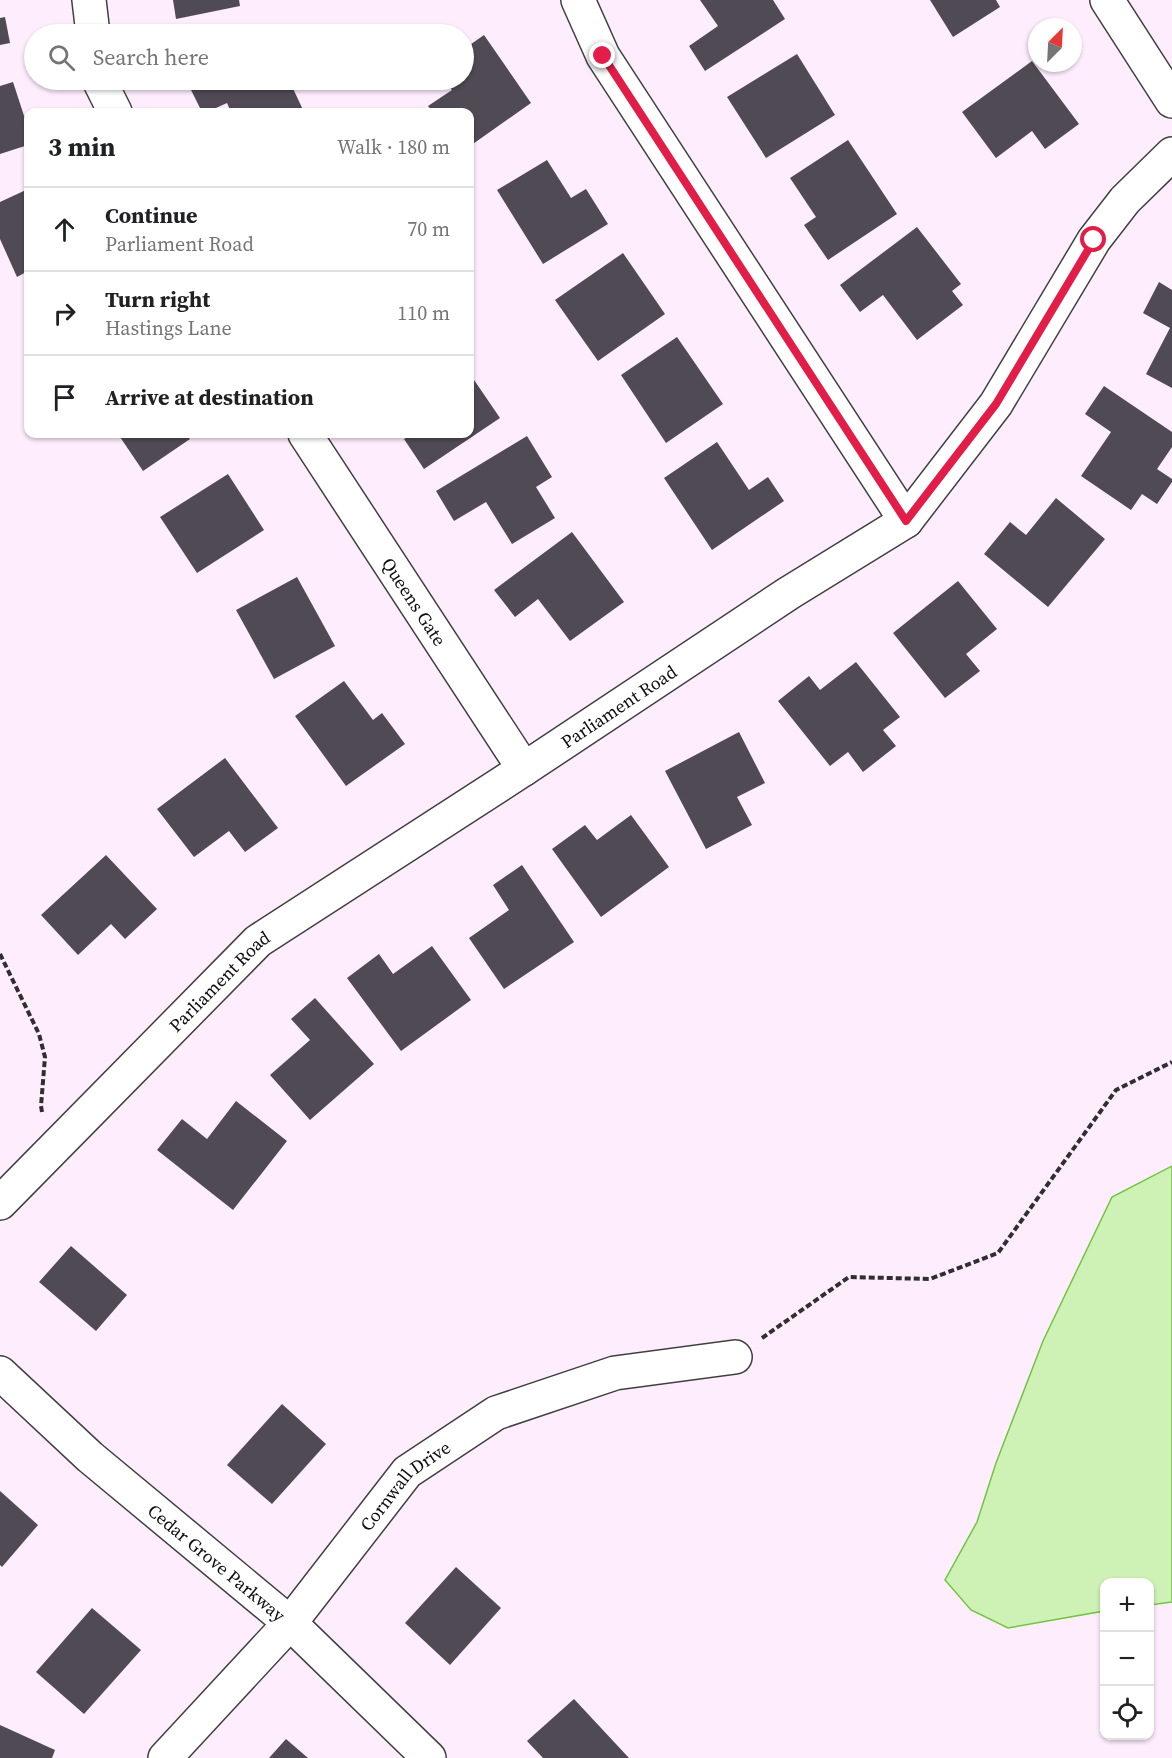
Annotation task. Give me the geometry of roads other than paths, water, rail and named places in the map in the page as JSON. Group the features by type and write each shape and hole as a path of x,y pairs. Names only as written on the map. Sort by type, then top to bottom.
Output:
{"street":[{"path":"89,0 92,24"},
{"path":"578,0 603,56 906,521"},
{"path":"1107,0 1172,101"},
{"path":"104,90 113,108"},
{"name":"Parliament Road","path":"0,1203 258,941 524,769 789,592 906,521 996,404 1094,240 1125,200 1172,154"},
{"name":"Queens Gate","path":"308,438 524,769"},
{"name":"Cornwall Drive","path":"165,1758 290,1623 407,1472 496,1413 615,1373 735,1357"},
{"name":"Cedar Grove Parkway","path":"0,1373 90,1457 290,1623 429,1758"}]}
